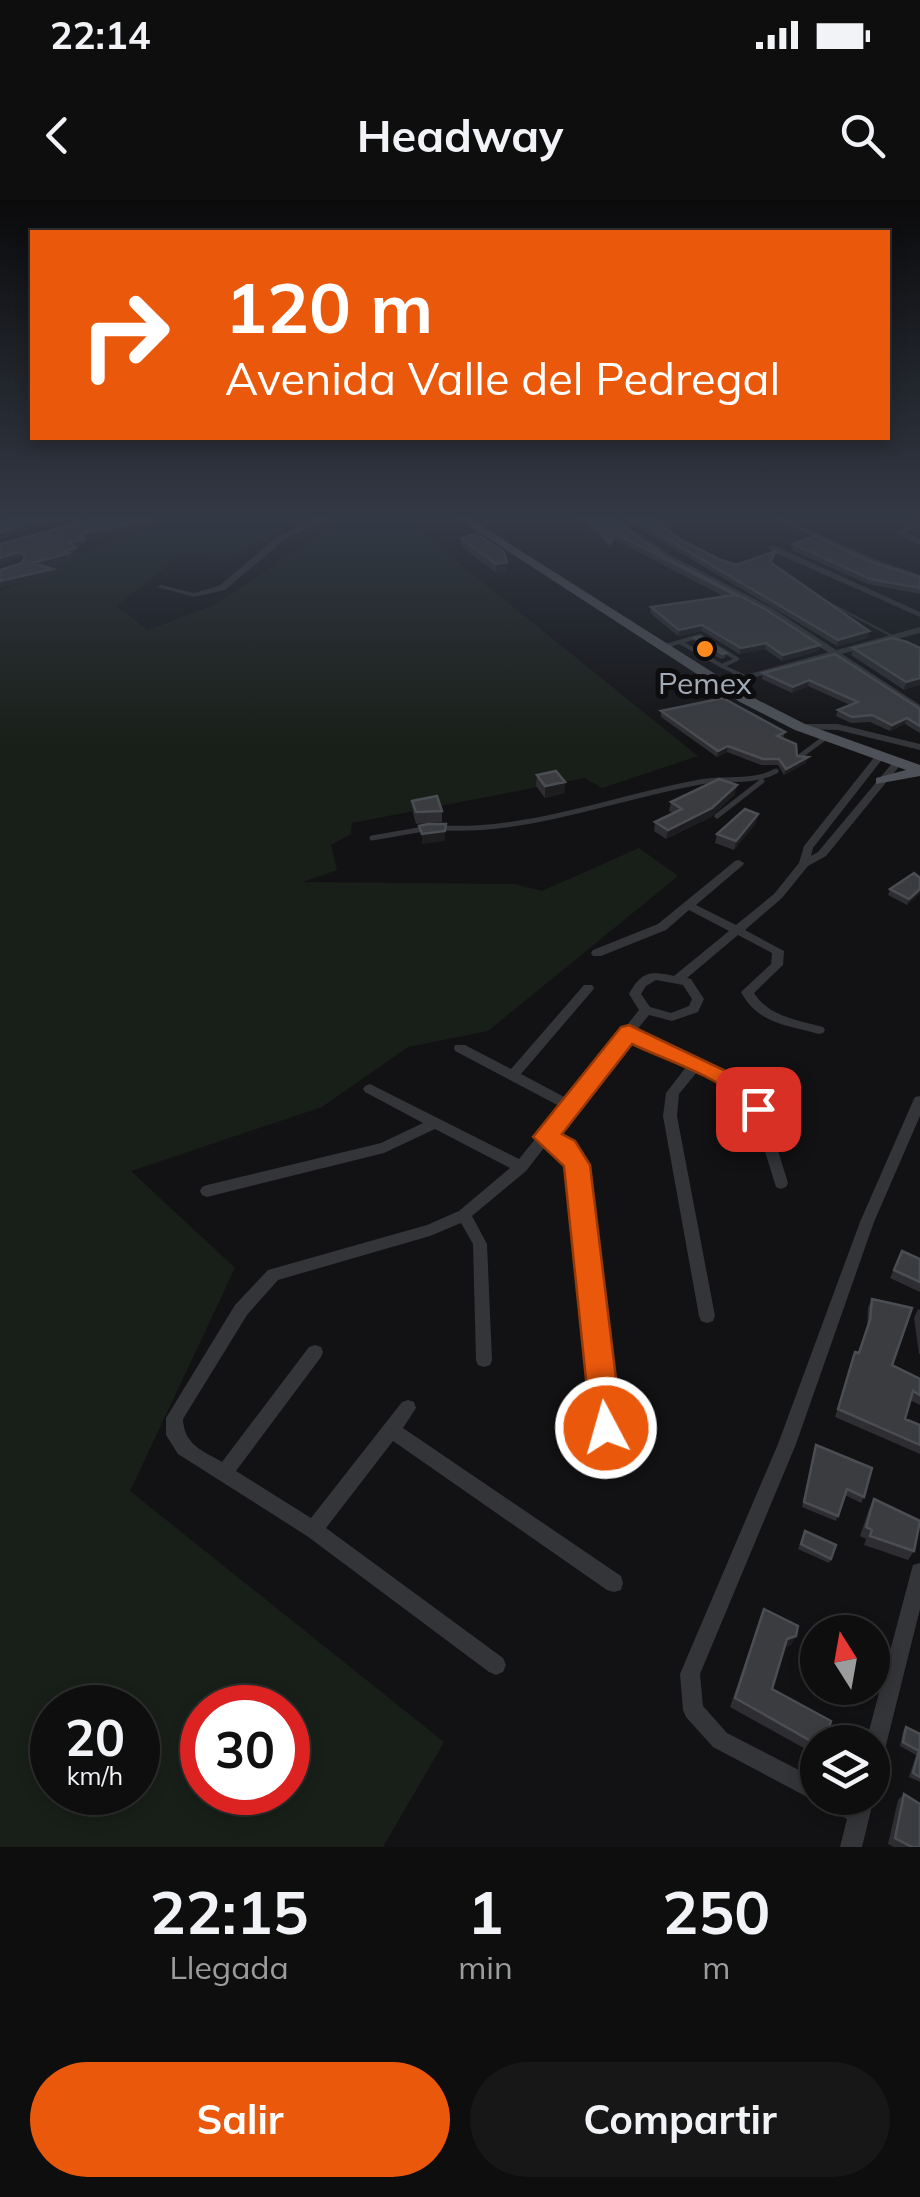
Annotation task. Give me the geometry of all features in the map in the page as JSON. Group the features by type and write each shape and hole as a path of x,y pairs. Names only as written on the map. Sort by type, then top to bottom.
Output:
{"main road":[{"path":"580,595 718,684 800,727 920,771"},
{"path":"882,782 920,771"}],"street":[{"path":"740,595 920,708"},
{"path":"876,595 920,615"},
{"path":"718,684 916,631"},
{"path":"800,727 838,727 920,747"},
{"path":"804,864 808,848 879,757"},
{"path":"679,978 778,896 804,864 822,854 897,763"},
{"path":"832,817 848,822"},
{"path":"597,953 662,927 739,864"},
{"path":"688,906 778,950 781,958 747,992 750,1002 774,1017 819,1030"},
{"path":"654,976 679,978 697,992 694,1010 672,1017 646,1010 636,994 640,983 654,976"},
{"path":"512,1076 588,988"},
{"path":"496,1665 312,1530 184,1448 175,1434 174,1418 241,1310 273,1275 430,1230 464,1215 522,1167 646,1010"},
{"path":"629,1033 745,1090 758,1109 780,1183"},
{"path":"460,1048 570,1106"},
{"path":"694,1066 673,1093 670,1116 708,1316"},
{"path":"370,1089 522,1167"},
{"path":"800,1782 720,1740 693,1710 690,1674 787,1444 867,1222 920,1101"},
{"path":"207,1191 384,1148 435,1123"},
{"path":"546,1137 566,1148 577,1165 606,1428"},
{"path":"464,1215 480,1244 484,1360"},
{"path":"224,1473 316,1352"},
{"path":"312,1530 408,1408"},
{"path":"391,1430 614,1584"},
{"path":"881,1725 920,1572"},
{"path":"851,1847 859,1815"}],"lane":[{"path":"661,648 700,636 737,660 722,666"},
{"path":"680,642 743,676"},
{"path":"799,757 826,737"},
{"path":"717,816 776,772"},
{"path":"372,838 428,828 502,830 610,809 700,782 762,780"}],"shaded area":[{"path":"0,595 130,595 116,606 148,630 214,605 229,595 498,595 698,756 602,788 585,778 352,823 351,834 331,845 337,870 303,882 515,884 542,891 639,848 678,876 488,1031 408,1047 322,1107 131,1171 235,1268 130,1491 444,1742 383,1847 0,1847"}],"building":[{"path":"735,595 765,609 820,645 783,655 766,643 741,648 702,625 679,630 651,607"},
{"path":"762,595 817,595 869,631 838,640"},
{"path":"700,637 726,653 695,638"},
{"path":"892,638 920,648 920,678 906,682 853,648"},
{"path":"835,654 920,709 920,726 907,718 892,725 872,715 852,717 838,710 858,702 809,680 793,687 763,673"},
{"path":"723,698 785,732 777,736 796,744 797,756 808,757 786,769 779,759 763,759 728,746 718,751 661,711"},
{"path":"556,771 565,782 545,786 537,775"},
{"path":"719,779 737,785 712,808 668,830 655,822 682,809 671,802"},
{"path":"437,796 442,811 416,812 412,801"},
{"path":"745,809 758,814 736,841 717,834"},
{"path":"446,824 445,831 422,834 419,826"},
{"path":"914,873 920,878 920,889 909,899 890,889"},
{"path":"902,1251 920,1259 920,1282 894,1270"},
{"path":"872,1299 912,1308 892,1365 920,1379 920,1395 913,1391 905,1419 920,1425 920,1445 838,1409 855,1352 859,1353 870,1320"},
{"path":"816,1445 872,1468 864,1497 847,1489 838,1516 804,1502"},
{"path":"874,1499 920,1521 914,1551 870,1536 872,1530 866,1527"},
{"path":"805,1531 836,1545 831,1559 801,1544"},
{"path":"764,1609 798,1626 796,1636 787,1639 772,1689 831,1721 830,1725 800,1725 800,1735 735,1698"},
{"path":"906,1727 920,1734 920,1777 913,1773 919,1751 903,1742"},
{"path":"904,1794 920,1804 920,1847 895,1838"}],"waterway":[{"path":"820,598 894,637"}],"place":[{"name":"Pemex","path":"705,649"}],"route":[{"path":"606,1428 577,1165 566,1148 546,1137 629,1033 730,1081 745,1090 758,1109"}]}
